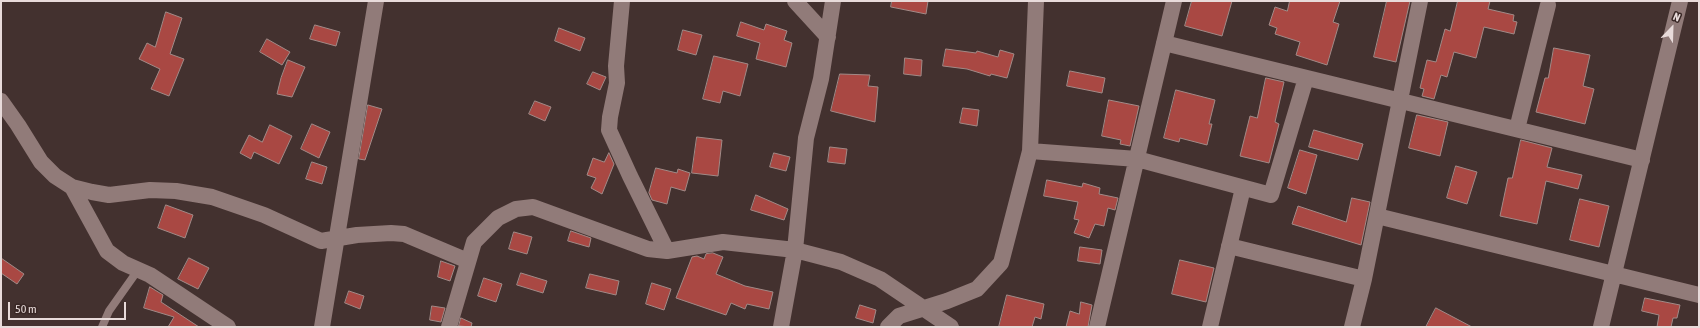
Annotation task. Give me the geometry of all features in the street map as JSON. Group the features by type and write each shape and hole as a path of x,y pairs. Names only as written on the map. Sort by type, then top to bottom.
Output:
{"street":[{"path":"322,327 376,1"},
{"path":"622,1 616,66 617,83 609,130 667,251"},
{"path":"795,1 828,37"},
{"path":"780,327 795,250 806,138 821,79 833,1"},
{"path":"888,327 899,316 947,301 977,288 1001,263 1030,151 1036,1"},
{"path":"1097,327 1174,1"},
{"path":"1352,327 1364,279 1420,1"},
{"path":"1601,327 1680,1"},
{"path":"1518,129 1548,5"},
{"path":"1164,43 1642,160"},
{"path":"1030,151 1137,159 1271,195 1306,78"},
{"path":"1,101 41,162 54,176 72,187 109,194 150,190 176,191 212,197 264,215 321,241 357,235 391,233 404,234 468,262"},
{"path":"72,187 107,252 123,263 150,275 221,325"},
{"path":"1210,327 1243,188"},
{"path":"449,327 474,242 498,218 516,209 533,207 648,249 667,251 723,242 795,250 841,262 880,279 951,327"},
{"path":"1377,216 1699,295"},
{"path":"1229,246 1364,279"}],"lane":[{"path":"102,327 113,304 138,270"}],"building":[{"path":"892,1 928,1 926,14 891,7"},
{"path":"1192,1 1232,1 1222,36 1185,26"},
{"path":"1290,1 1340,1 1333,22 1339,24 1327,65 1296,55 1300,42 1275,34 1277,28 1269,25 1275,7 1287,11"},
{"path":"1387,1 1410,1 1396,62 1374,57"},
{"path":"1458,1 1490,1 1488,9 1514,15 1513,21 1517,22 1514,34 1484,27 1476,58 1454,52 1447,77 1441,75 1434,99 1422,96 1424,89 1420,88 1427,60 1436,62 1445,29 1450,31"},
{"path":"166,12 182,18 170,54 184,59 169,96 151,89 160,69 139,59 147,43 155,47"},
{"path":"741,22 764,30 766,24 787,31 784,40 792,43 786,67 756,59 760,43 737,36"},
{"path":"315,25 340,32 336,46 310,39"},
{"path":"559,28 585,38 580,51 555,41"},
{"path":"683,30 702,35 696,55 678,50"},
{"path":"267,39 290,52 282,65 260,52"},
{"path":"1554,48 1590,55 1583,86 1594,89 1585,124 1536,112 1545,78 1548,78"},
{"path":"946,49 976,53 977,51 998,57 1000,50 1014,54 1007,78 991,74 990,76 967,69 943,66"},
{"path":"714,56 748,64 740,96 723,91 720,103 703,99"},
{"path":"905,58 922,60 921,76 904,74"},
{"path":"288,60 305,67 292,97 277,94"},
{"path":"1070,71 1105,78 1102,93 1067,86"},
{"path":"593,72 606,77 600,90 587,84"},
{"path":"840,74 870,75 868,86 878,87 875,122 831,111"},
{"path":"1266,78 1284,82 1275,122 1279,124 1269,163 1240,156 1250,116 1257,118"},
{"path":"1176,90 1215,100 1209,124 1212,124 1207,145 1180,138 1179,142 1164,138"},
{"path":"1109,100 1139,106 1130,146 1120,144 1121,140 1102,136"},
{"path":"535,101 551,107 545,121 529,114"},
{"path":"368,105 382,109 365,160 359,159"},
{"path":"963,108 979,110 977,126 960,123"},
{"path":"1417,115 1448,122 1440,156 1409,148"},
{"path":"312,124 330,132 319,158 301,149"},
{"path":"270,125 292,136 279,164 254,152 251,159 240,153 249,135 262,142"},
{"path":"1314,130 1363,144 1358,160 1309,147"},
{"path":"697,137 722,140 718,176 692,173"},
{"path":"1521,140 1552,148 1547,167 1582,175 1578,189 1546,181 1537,224 1500,216 1508,178 1512,178"},
{"path":"830,147 847,149 845,164 828,162"},
{"path":"1300,150 1317,155 1306,194 1288,188"},
{"path":"609,153 614,164 602,194 591,188 596,178 587,175 593,158 604,162"},
{"path":"774,153 790,157 786,171 770,167"},
{"path":"312,162 327,167 322,184 306,179"},
{"path":"1456,166 1477,172 1467,204 1447,198"},
{"path":"656,168 677,173 678,169 690,173 685,191 671,187 667,204 652,200 649,193"},
{"path":"1047,180 1082,187 1083,183 1100,188 1099,194 1118,198 1115,210 1108,208 1104,226 1095,224 1089,238 1074,233 1079,220 1074,219 1078,202 1044,196"},
{"path":"756,195 788,209 784,220 751,210"},
{"path":"1352,198 1370,202 1361,245 1292,224 1298,206 1346,222"},
{"path":"1580,199 1609,206 1599,247 1570,240"},
{"path":"166,205 193,215 185,238 158,228"},
{"path":"571,231 591,238 589,247 568,241"},
{"path":"514,232 532,237 527,254 509,249"},
{"path":"1080,247 1102,250 1100,264 1078,261"},
{"path":"713,253 723,257 716,274 745,286 773,292 769,309 747,304 745,309 731,303 726,315 676,298 692,257 697,256 704,259 706,254"},
{"path":"1,258 24,274 17,284 1,273"},
{"path":"189,258 209,268 198,289 178,279"},
{"path":"1180,260 1214,268 1206,302 1172,294"},
{"path":"441,261 455,266 450,281 438,277"},
{"path":"521,273 547,281 543,293 517,285"},
{"path":"590,274 619,281 616,295 586,288"},
{"path":"484,278 502,284 496,302 478,296"},
{"path":"652,283 671,289 664,310 646,304"},
{"path":"150,287 163,295 161,302 199,327 168,327 174,317 144,308"},
{"path":"349,291 364,296 360,309 345,303"},
{"path":"1007,295 1044,304 1041,319 1035,317 1032,327 999,327"},
{"path":"1645,298 1680,305 1677,318 1673,318 1671,327 1657,327 1659,315 1642,311"},
{"path":"1081,302 1092,305 1088,327 1066,327 1070,311 1079,314"},
{"path":"860,305 876,310 873,323 856,318"},
{"path":"432,306 445,308 441,322 430,320"},
{"path":"1436,308 1472,327 1426,327"},
{"path":"461,318 472,323 471,327 459,326"}]}
